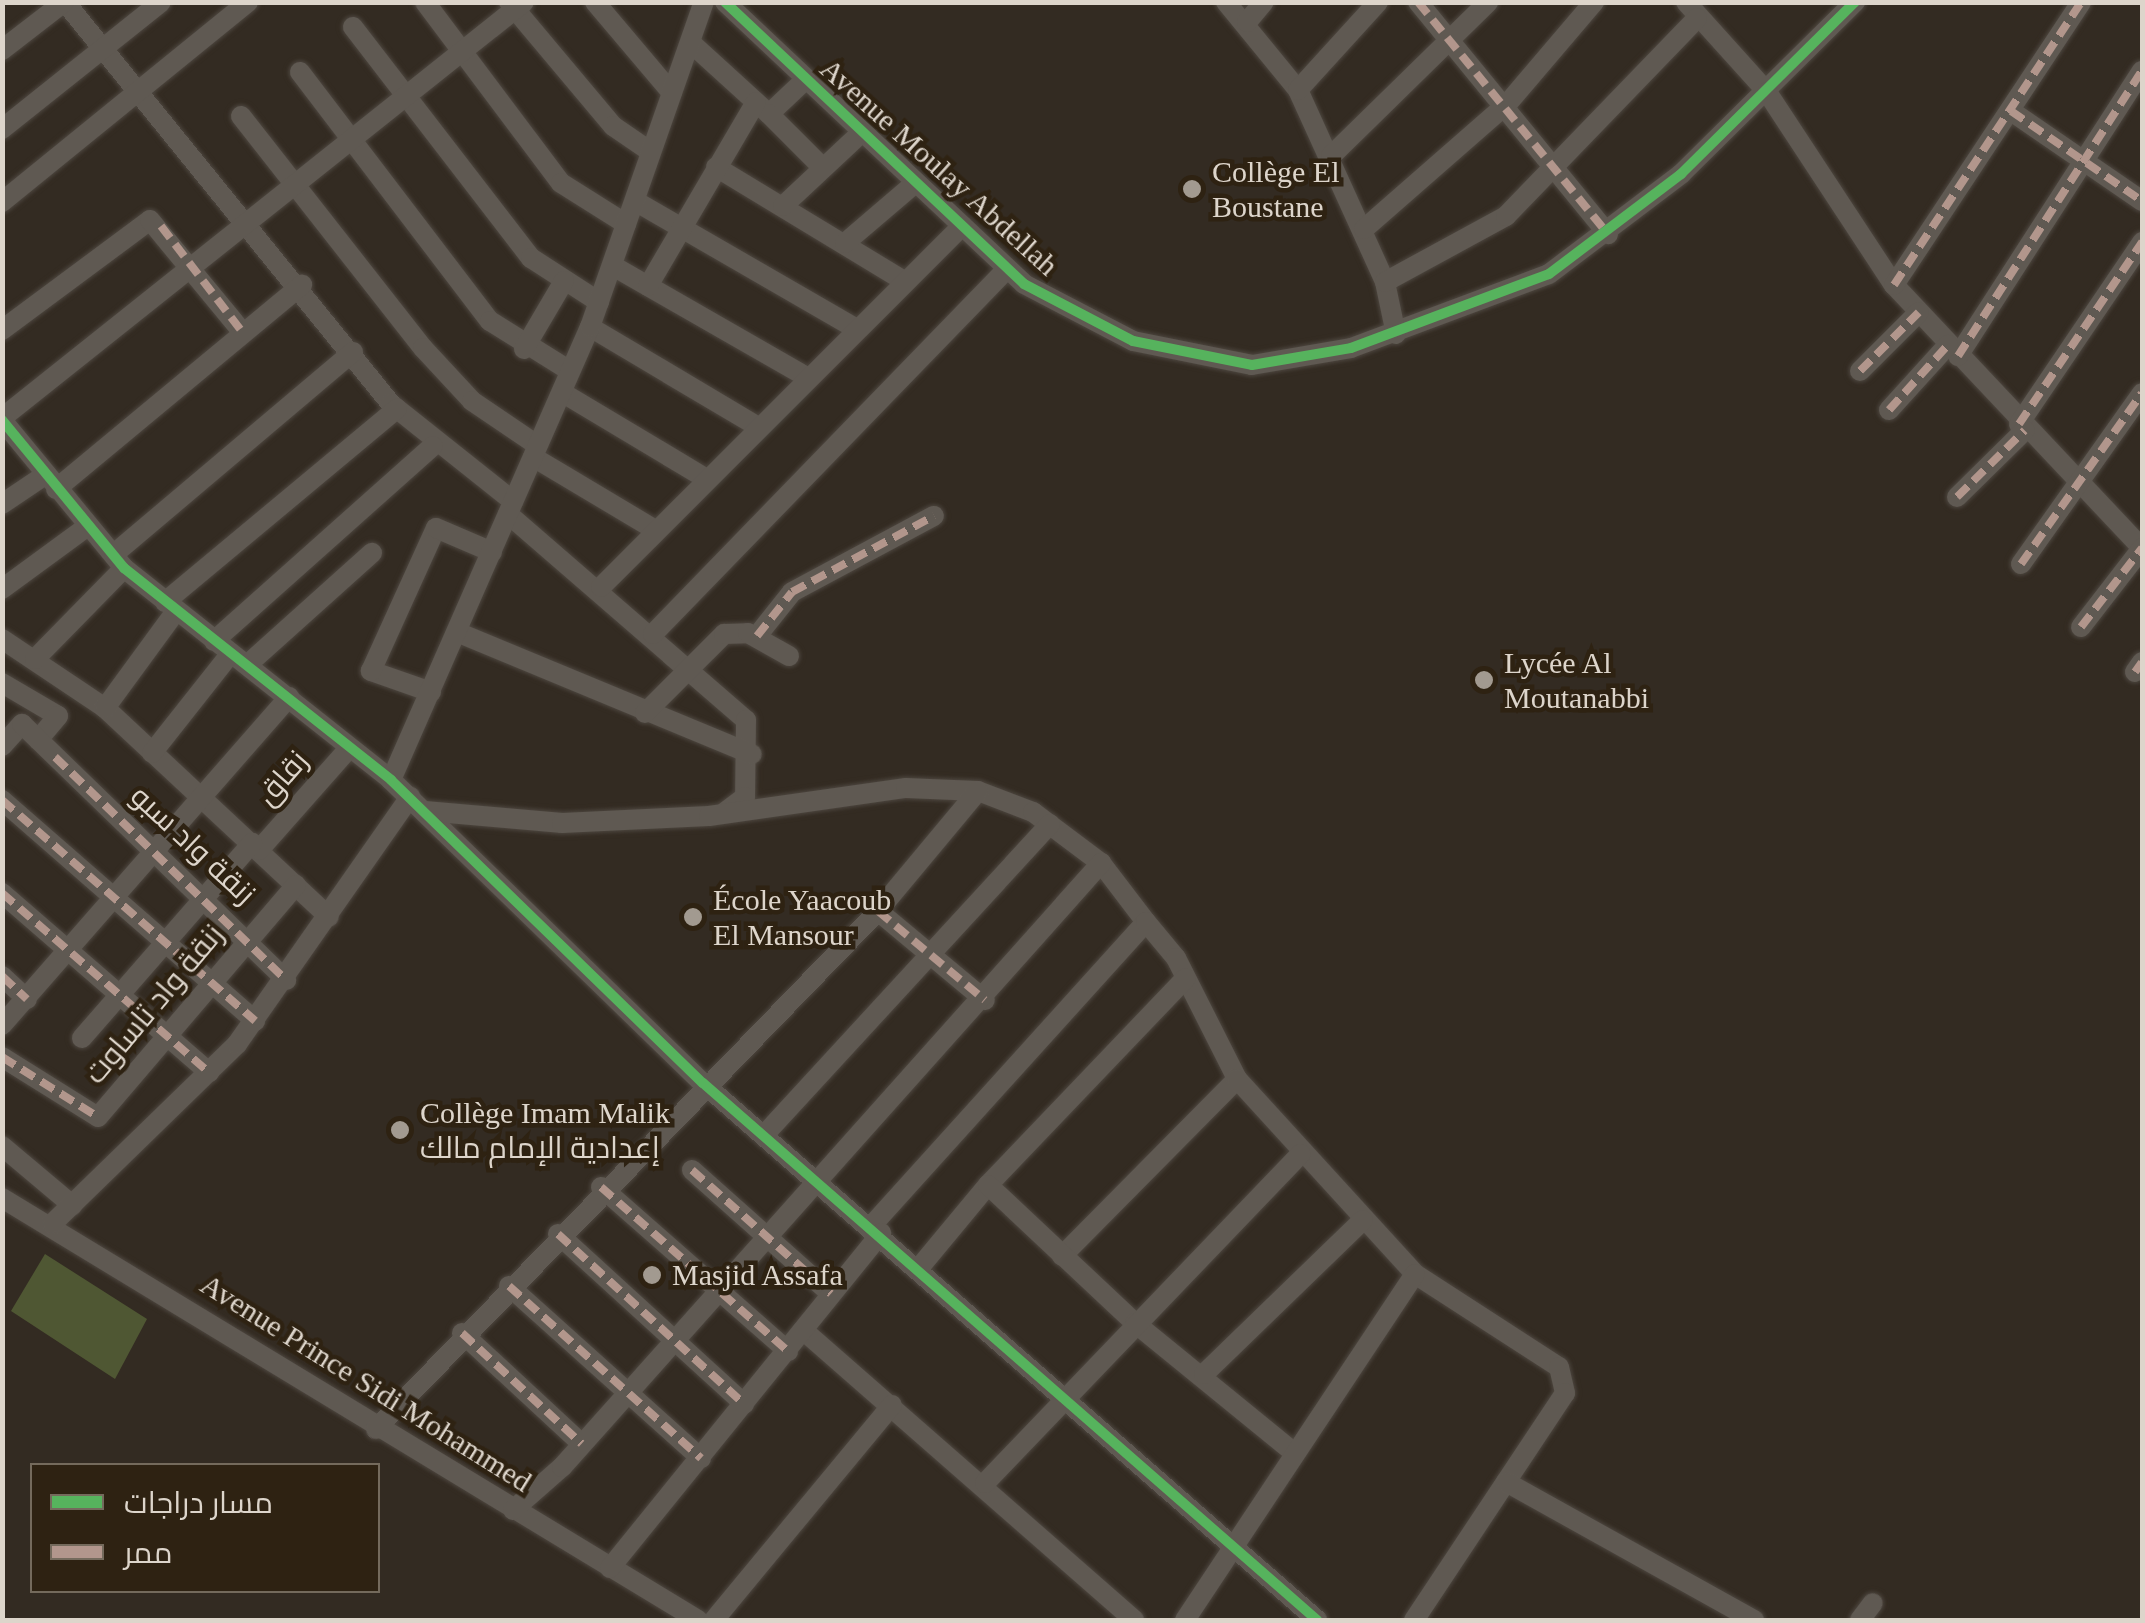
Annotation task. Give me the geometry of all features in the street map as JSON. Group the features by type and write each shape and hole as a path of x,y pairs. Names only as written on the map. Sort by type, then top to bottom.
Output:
{"street":[{"path":"2,50 64,2 250,220 396,409 433,446 601,587 746,720 752,754 745,797 708,816"},
{"path":"2,129 161,2"},
{"path":"2,202 248,2"},
{"path":"425,2 561,183 626,224"},
{"path":"595,2 672,94"},
{"path":"392,780 590,327 704,2"},
{"name":"Avenue Moulay Abdellah","path":"725,2 1007,269 1096,326 1220,362 1282,363 1396,334 1548,274 1608,234 1768,92 1855,2"},
{"path":"1226,2 1247,22 1298,90 1386,282 1396,334"},
{"path":"1247,22 1264,2"},
{"path":"1298,90 1378,2"},
{"path":"1418,2 1508,103 1608,234"},
{"path":"1331,156 1452,42 1488,2"},
{"path":"1364,229 1508,103 1594,2"},
{"path":"1894,285 2081,2"},
{"path":"651,152 614,126 516,5 405,96 293,180 194,270 2,419 119,561 170,606 392,780 703,1083 877,1229 1064,1404 1318,1620"},
{"path":"1386,282 1480,235 1558,168 1691,10 1768,92 1894,285 2079,489 2142,548 2081,627"},
{"path":"353,27 531,258 600,302"},
{"path":"691,43 822,166"},
{"path":"1890,410 1953,350 2085,162 2142,71"},
{"path":"300,72 490,321 524,349 570,372"},
{"path":"648,286 716,167 762,108 806,79"},
{"path":"2011,111 2142,202"},
{"path":"242,116 472,401 535,451 657,531"},
{"path":"782,206 860,133"},
{"path":"716,167 904,281"},
{"path":"846,243 914,184"},
{"path":"634,201 855,328"},
{"path":"2,330 145,221 161,226 243,333"},
{"path":"601,587 755,424 962,226"},
{"path":"1956,497 2022,427 2142,242"},
{"path":"613,266 805,376"},
{"path":"653,634 1007,269"},
{"path":"524,349 564,281"},
{"path":"2,504 51,482 302,285"},
{"path":"1860,372 1918,312"},
{"path":"590,327 755,424"},
{"path":"35,659 119,561 352,352"},
{"path":"563,393 705,478"},
{"path":"2021,564 2079,489 2142,393"},
{"path":"105,708 170,606 396,409"},
{"path":"152,754 231,653 433,446"},
{"path":"756,636 792,592 934,516"},
{"path":"2,589 88,526"},
{"path":"430,692 373,677 372,668 436,528 492,552"},
{"path":"231,653 372,552"},
{"path":"457,632 644,713 752,754"},
{"path":"644,713 724,634 756,636 789,656"},
{"path":"2,639 105,708 329,917"},
{"path":"2,683 58,716 38,740 22,724 2,746"},
{"path":"2,1025 158,852 288,697"},
{"name":"زنقة واد سبو","path":"38,740 207,896 286,980"},
{"name":"زقاق","path":"82,1038 207,896 350,746"},
{"path":"418,804 562,823 708,816 906,788 978,792 1050,824 1101,863 1186,978 1237,1079 1301,1154 1415,1274 1559,1366 1564,1392 1414,1620"},
{"path":"376,1429 601,1187 878,911 978,792"},
{"path":"2,800 255,1022"},
{"path":"54,1223 255,1022 329,917 418,804"},
{"path":"764,1134 933,956 1050,824"},
{"path":"513,1510 582,1444 672,1335 765,1240 985,1000 1101,863"},
{"name":"زنقة واد تاساوت","path":"2,1057 98,1116 296,885"},
{"path":"2,893 209,1072"},
{"path":"878,911 985,1000"},
{"path":"610,1568 788,1351 877,1229 1146,922"},
{"path":"2,976 27,999"},
{"path":"919,1268 988,1185 1186,978"},
{"path":"1062,1256 1237,1079"},
{"path":"2,1146 72,1205"},
{"path":"985,1483 1064,1404 1134,1323 1301,1154"},
{"path":"692,1170 765,1240 831,1294"},
{"path":"988,1185 1134,1323 1204,1374 1292,1450"},
{"path":"601,1187 788,1351"},
{"name":"Avenue Prince Sidi Mohammed","path":"2,1198 54,1223 376,1429 698,1620"},
{"path":"1204,1374 1363,1220"},
{"path":"558,1234 744,1404"},
{"path":"1185,1620 1228,1545 1415,1274"},
{"path":"509,1286 701,1458"},
{"path":"804,1330 985,1483 1134,1620"},
{"path":"462,1333 582,1444"},
{"path":"714,1620 892,1405"},
{"path":"1506,1482 1754,1620"},
{"path":"1860,1620 1873,1603"}],"green space":[{"path":"45,1254 147,1319 115,1379 11,1311"}],"marked path":[{"path":"1418,2 1608,234"},
{"path":"1894,285 2081,2"},
{"path":"1958,356 2142,71"},
{"path":"2011,111 2142,201"},
{"path":"161,226 243,333"},
{"path":"2019,424 2142,242"},
{"path":"1860,371 1919,312"},
{"path":"1889,410 1948,345"},
{"path":"2021,564 2142,393"},
{"path":"1957,497 2025,430"},
{"path":"757,636 792,592 934,516"},
{"path":"2081,627 2142,548"},
{"path":"2135,672 2142,662"},
{"path":"55,757 286,980"},
{"path":"2,800 255,1021"},
{"path":"2,893 209,1072"},
{"path":"878,911 985,1000"},
{"path":"2,976 27,999"},
{"path":"2,1057 98,1117"},
{"path":"692,1170 831,1294"},
{"path":"601,1187 788,1351"},
{"path":"558,1234 744,1404"},
{"path":"509,1286 701,1458"},
{"path":"462,1333 582,1444"}],"cycle path":[{"path":"725,2 1024,284 1133,341 1252,365 1351,348 1549,274 1681,174 1855,2"},
{"path":"2,420 124,568 391,780 703,1083 1317,1620"}],"place":[{"name":"Collège El Boustane","path":"1192,189"},
{"name":"Lycée Al Moutanabbi","path":"1484,680"},
{"name":"École Yaacoub El Mansour","path":"693,917"},
{"name":"Collège Imam Malik إعدادية الإمام مالك","path":"400,1130"},
{"name":"Masjid Assafa","path":"652,1275"}]}
